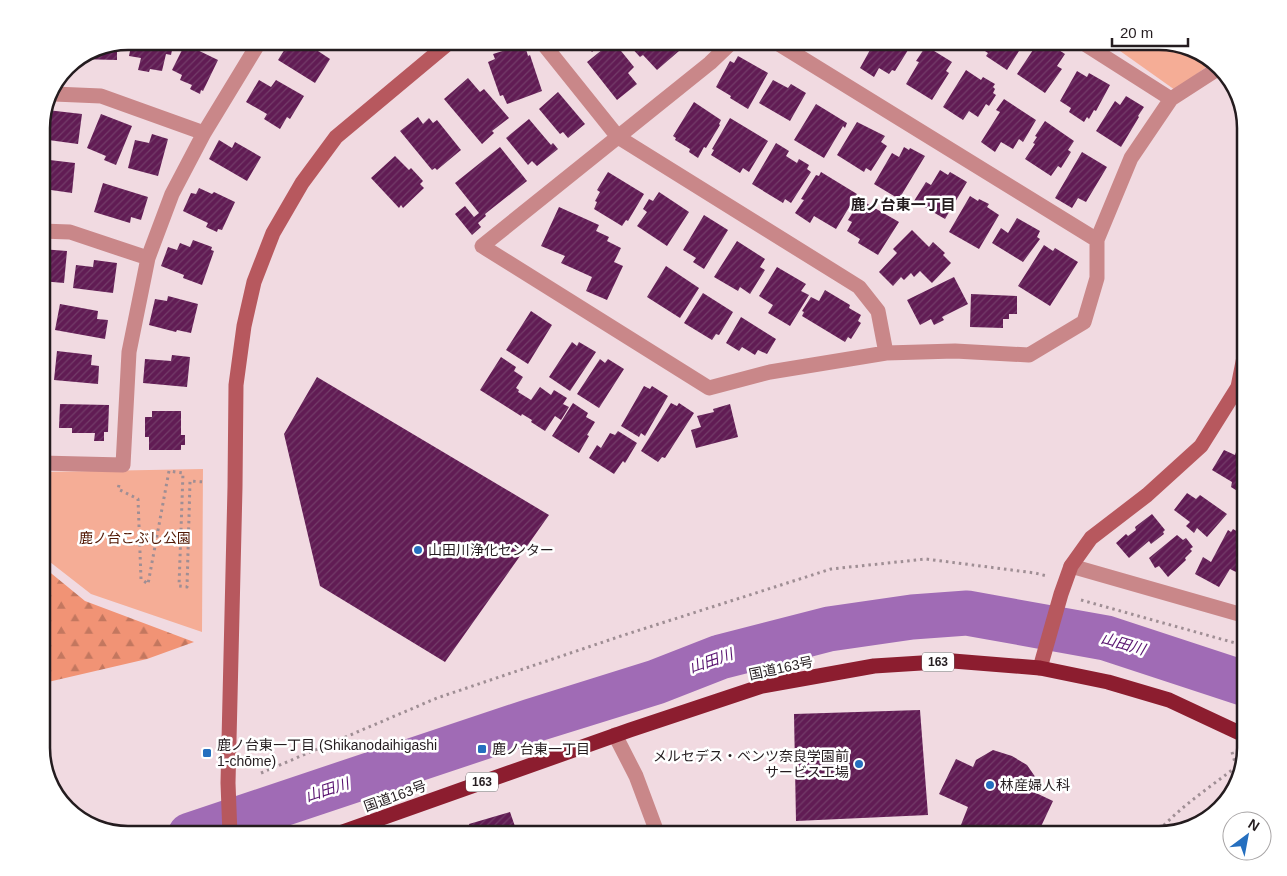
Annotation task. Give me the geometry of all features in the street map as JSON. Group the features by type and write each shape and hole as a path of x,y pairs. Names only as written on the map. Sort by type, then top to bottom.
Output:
{"highway":[{"name":"国道163号","path":"359,826 615,735 762,686 874,666 953,661 1040,668 1108,682 1170,700 1237,732"}],"street":[{"path":"50,463 123,465 128,352 148,258 172,194 204,133 255,50"},
{"path":"230,826 228,783 236,385 244,326 254,282 278,225 302,183 336,137 440,50"},
{"path":"548,50 618,137 859,287 878,311 886,353"},
{"path":"724,50 710,63 482,246 709,388 770,372 886,353 955,351 1029,355 1084,322 1097,278 1097,240 1131,158 1171,99 1213,72"},
{"path":"789,50 1097,240"},
{"path":"1094,50 1171,99"},
{"path":"58,94 100,96 204,133"},
{"path":"50,231 70,232 148,258"},
{"path":"1040,668 1071,566 1092,538 1147,496 1201,446 1237,389"},
{"path":"1071,566 1237,613"},
{"path":"615,735 636,776 655,826"}],"path":[{"path":"138,499 142,579 148,584 168,471 183,473 179,586 187,587 190,481 205,482"},
{"path":"261,773 437,698 621,636 831,570 926,559 1035,573 1063,588 1237,643"},
{"path":"1163,826 1184,806 1234,769"}],"green space":[{"path":"1119,50 1170,51 1194,58 1207,67 1175,90"},
{"name":"鹿ノ台こぶし公園","path":"203,469 202,632 91,594 50,562 50,472"},
{"path":"50,572 85,601 194,642 147,659 50,682"}],"building":[{"path":"130,50 172,50 171,55 166,54 162,71 150,69 149,72 138,70 141,58 129,56"},
{"path":"182,50 197,50 218,60 200,94 190,89 192,85 180,80 182,75 172,70"},
{"path":"284,50 316,50 330,59 315,83 278,60"},
{"path":"506,50 526,50 528,56 530,55 542,91 507,104 503,95 500,96 488,62 495,59 493,54"},
{"path":"602,50 620,50 634,67 628,73 637,84 617,100 587,62"},
{"path":"634,50 679,51 657,70 643,55 640,57"},
{"path":"870,50 908,50 895,71 892,70 889,74 879,68 874,77 860,68"},
{"path":"923,50 932,50 952,62 946,71 949,73 932,100 906,84 919,62 916,61"},
{"path":"984,50 1020,50 1007,70 986,56 988,53"},
{"path":"1033,50 1059,50 1065,54 1057,66 1062,69 1045,93 1017,74"},
{"path":"117,51 117,60 91,59"},
{"path":"738,56 768,73 748,109 716,87 730,61 734,63"},
{"path":"966,70 981,80 983,77 995,84 993,93 996,95 989,106 986,104 978,117 969,111 963,120 943,107"},
{"path":"1077,71 1087,77 1089,73 1110,85 1096,111 1094,110 1089,119 1087,117 1084,122 1069,112 1071,108 1060,101"},
{"path":"468,78 480,92 484,89 509,118 492,131 494,133 482,144 444,99"},
{"path":"259,80 271,87 276,80 304,96 290,119 287,117 280,129 264,119 267,114 246,102"},
{"path":"773,80 788,88 791,84 806,93 790,121 759,103"},
{"path":"558,92 585,124 568,138 563,132 560,134 539,109"},
{"path":"1126,96 1144,107 1121,147 1096,131 1115,101 1120,105"},
{"path":"1004,99 1036,120 1023,142 1019,139 1013,149 1001,142 995,152 981,142 1000,112 996,110"},
{"path":"694,102 721,120 720,125 698,158 689,152 690,149 675,140 676,138 673,136"},
{"path":"816,104 847,123 845,128 843,126 824,158 794,140"},
{"path":"52,111 82,114 78,144 50,140"},
{"path":"101,114 132,126 116,165 104,160 106,156 87,148"},
{"path":"418,117 423,124 429,118 433,123 437,120 461,150 437,170 435,168 432,170 400,131"},
{"path":"730,118 768,141 749,172 743,168 740,173 711,155 714,150 712,149"},
{"path":"529,119 551,145 553,143 558,149 537,166 532,161 528,165 506,138"},
{"path":"1045,121 1074,141 1068,150 1071,152 1061,168 1058,166 1051,176 1025,159 1035,144 1033,143 1037,137 1035,136"},
{"path":"857,122 885,136 881,142 887,146 871,171 866,168 864,172 837,155"},
{"path":"152,134 168,139 158,176 128,168 135,140 149,143"},
{"path":"219,140 232,148 235,142 261,157 247,181 209,159"},
{"path":"776,143 789,151 786,156 797,163 799,159 809,165 807,169 811,172 791,203 785,199 783,203 752,184"},
{"path":"500,147 527,181 485,214 486,216 478,223 481,227 472,235 455,214 465,206 474,217 479,213 455,183"},
{"path":"904,147 925,156 899,199 874,184 892,153 899,157"},
{"path":"1082,152 1107,167 1086,202 1078,198 1072,208 1055,198"},
{"path":"395,156 409,170 411,168 423,181 420,184 424,188 403,208 401,205 399,208 371,178"},
{"path":"50,160 75,163 72,193 51,190"},
{"path":"940,170 948,175 950,172 967,182 945,219 914,201 926,182 931,185"},
{"path":"608,172 644,194 628,221 626,220 622,226 594,209 597,202 595,201 600,192 597,190"},
{"path":"821,172 857,194 836,229 814,216 810,223 795,213 804,200 801,199 816,175 819,176"},
{"path":"103,183 148,197 141,220 131,217 130,223 94,212"},
{"path":"199,188 212,194 214,192 235,202 222,230 218,229 217,232 206,227 208,223 183,211 191,193 196,194"},
{"path":"659,192 689,212 667,246 637,226 647,212 643,209 649,199 653,201"},
{"path":"970,196 978,201 979,199 989,204 987,207 999,215 979,249 949,232"},
{"path":"866,203 899,222 878,255 858,243 860,239 847,231 852,222 848,220 858,204 864,207"},
{"path":"559,207 599,225 596,231 609,237 607,241 621,248 614,262 623,266 607,300 586,291 592,277 561,263 565,256 541,246"},
{"path":"704,215 728,230 704,269 693,262 696,258 683,250"},
{"path":"1017,218 1040,231 1037,237 1040,239 1023,262 992,243 1001,228 1008,233"},
{"path":"912,230 929,247 933,242 945,253 943,255 951,263 932,283 920,271 914,277 911,273 904,280 901,277 893,286 879,272 897,253 893,249"},
{"path":"193,240 212,247 211,250 214,251 202,285 183,278 184,275 161,266 168,247 177,250 180,243 190,247"},
{"path":"737,241 765,259 760,267 765,270 750,294 740,287 738,291 714,277"},
{"path":"1044,245 1053,251 1055,248 1078,262 1050,306 1018,286"},
{"path":"50,250 67,251 64,283 50,282"},
{"path":"94,260 117,263 113,293 73,288 76,265 93,267"},
{"path":"666,266 699,288 680,318 647,297"},
{"path":"777,267 806,284 801,291 809,295 790,326 768,313 773,305 759,296"},
{"path":"954,277 968,304 942,317 944,320 934,325 931,319 920,325 907,300"},
{"path":"825,290 850,305 849,308 861,315 858,321 861,323 851,339 848,337 845,342 802,316 804,312 802,311 811,297 819,301"},
{"path":"703,293 733,312 719,335 716,334 712,340 684,323"},
{"path":"971,294 1017,296 1017,314 1009,314 1009,319 1003,319 1003,328 970,327"},
{"path":"168,296 198,304 191,333 177,330 176,332 149,325 155,299 167,301"},
{"path":"60,304 98,311 97,319 108,320 105,339 55,330"},
{"path":"531,311 552,325 528,364 506,350"},
{"path":"741,317 776,339 767,354 758,350 755,355 742,347 739,351 726,343"},
{"path":"572,342 577,346 579,342 596,352 570,391 549,377"},
{"path":"57,351 92,355 91,365 99,366 98,384 54,380"},
{"path":"172,355 190,357 187,387 143,383 145,359 171,361"},
{"path":"501,357 516,367 514,371 523,377 516,388 519,390 518,392 531,400 540,387 551,395 554,390 567,398 563,404 569,407 561,420 555,416 545,431 531,422 532,420 522,414 521,416 480,390"},
{"path":"600,359 605,363 608,359 624,369 599,408 577,394"},
{"name":"山田川浄化センター","path":"317,377 549,515 445,662 320,586 284,434"},
{"path":"644,386 650,389 652,386 668,396 645,436 641,433 639,437 621,426"},
{"path":"573,403 588,413 586,417 595,422 579,453 552,436"},
{"path":"671,403 677,406 679,403 694,413 665,458 662,457 658,462 641,451"},
{"path":"60,404 109,405 108,432 104,432 104,441 94,441 95,433 72,433 72,428 59,428"},
{"path":"730,404 738,437 696,448 691,430 701,427 697,416 714,412 713,409"},
{"path":"152,411 181,411 181,435 185,435 185,445 181,445 181,450 149,450 149,437 145,437 145,417 152,417"},
{"path":"618,431 637,443 625,463 623,461 614,474 589,458 597,445 601,448 610,433 615,435"},
{"path":"1224,450 1235,455 1237,452 1237,491 1231,487 1232,482 1212,470"},
{"path":"1187,493 1196,499 1200,495 1227,514 1207,537 1197,528 1194,533 1186,526 1190,522 1174,510"},
{"path":"1152,514 1165,530 1164,534 1151,544 1149,541 1129,558 1116,543 1126,534 1128,536 1136,530 1135,527"},
{"path":"1233,529 1237,531 1237,572 1230,569 1219,587 1195,574 1203,557 1211,562 1228,530 1231,532"},
{"path":"1177,535 1183,540 1186,538 1193,547 1190,549 1192,551 1185,558 1186,560 1168,577 1159,566 1155,568 1149,558"},
{"name":"メルセデス・ベンツ奈良学園前 サービス工場","path":"920,710 928,815 796,821 794,714"},
{"name":"林産婦人科","path":"993,750 1012,756 1027,765 1036,778 1036,793 1053,801 1041,826 961,826 968,807 939,794 956,759 973,767 976,760"},
{"path":"510,812 515,826 470,826 469,824"}],"waterway":[{"name":"山田川","path":"217,826 531,721 656,682 720,657 829,629 912,617 967,613 1106,638 1237,681"}],"place":[{"name":"山田川浄化センター","path":"418,550"},
{"name":"鹿ノ台東一丁目","path":"482,749"},
{"name":"鹿ノ台東一丁目 (Shikanodaihigashi 1-chōme)","path":"207,753"},
{"name":"メルセデス・ベンツ奈良学園前 サービス工場","path":"859,764"},
{"name":"林産婦人科","path":"990,785"}],"district":[{"name":"鹿ノ台東一丁目","path":"903,205"}]}
